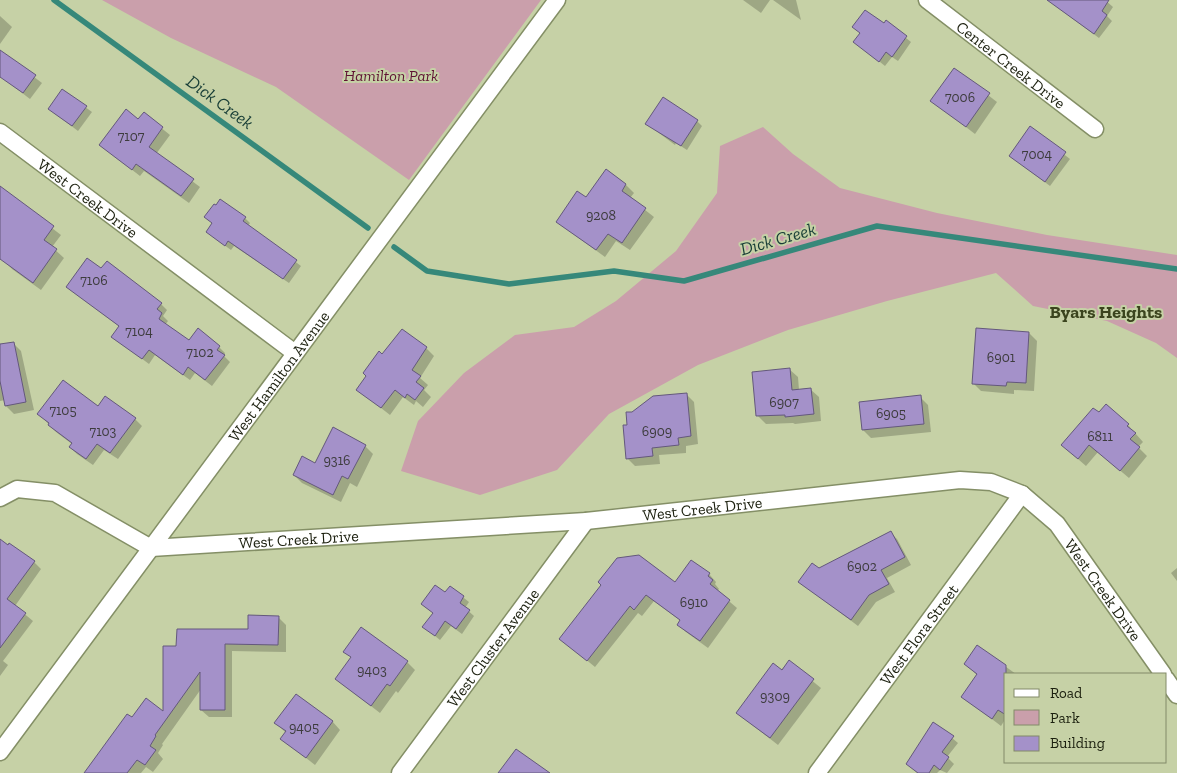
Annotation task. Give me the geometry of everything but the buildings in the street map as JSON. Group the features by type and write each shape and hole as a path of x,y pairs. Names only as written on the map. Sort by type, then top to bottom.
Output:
{"street":[{"name":"West Hamilton Avenue","path":"0,752 556,0"},
{"name":"Center Creek Drive","path":"926,0 1095,129"},
{"name":"West Creek Drive","path":"0,132 295,353"},
{"name":"West Creek Drive","path":"151,548 586,521 960,480 991,482 1022,494 1057,524 1162,673"},
{"path":"0,498 17,490 55,493 151,548"},
{"name":"West Flora Street","path":"816,773 1022,494"},
{"name":"West Cluster Avenue","path":"400,773 586,521"},
{"path":"1167,680 1177,695"}],"green space":[{"name":"Hamilton Park","path":"102,0 541,0 409,180 276,87 171,38"},
{"path":"763,127 793,154 840,188 937,213 1047,235 1177,255 1177,358 1156,343 1107,321 1033,306 996,273 887,301 788,330 698,365 609,414 557,470 480,495 401,471 418,421 464,373 515,335 574,327 616,301 676,251 717,193 720,146"}],"waterway":[{"name":"Dick Creek","path":"54,0 368,228"},
{"name":"Dick Creek","path":"394,247 427,271 509,284 614,271 684,281 877,226 1177,269"}],"district":[{"name":"Byars Heights","path":"1106,312"}]}
